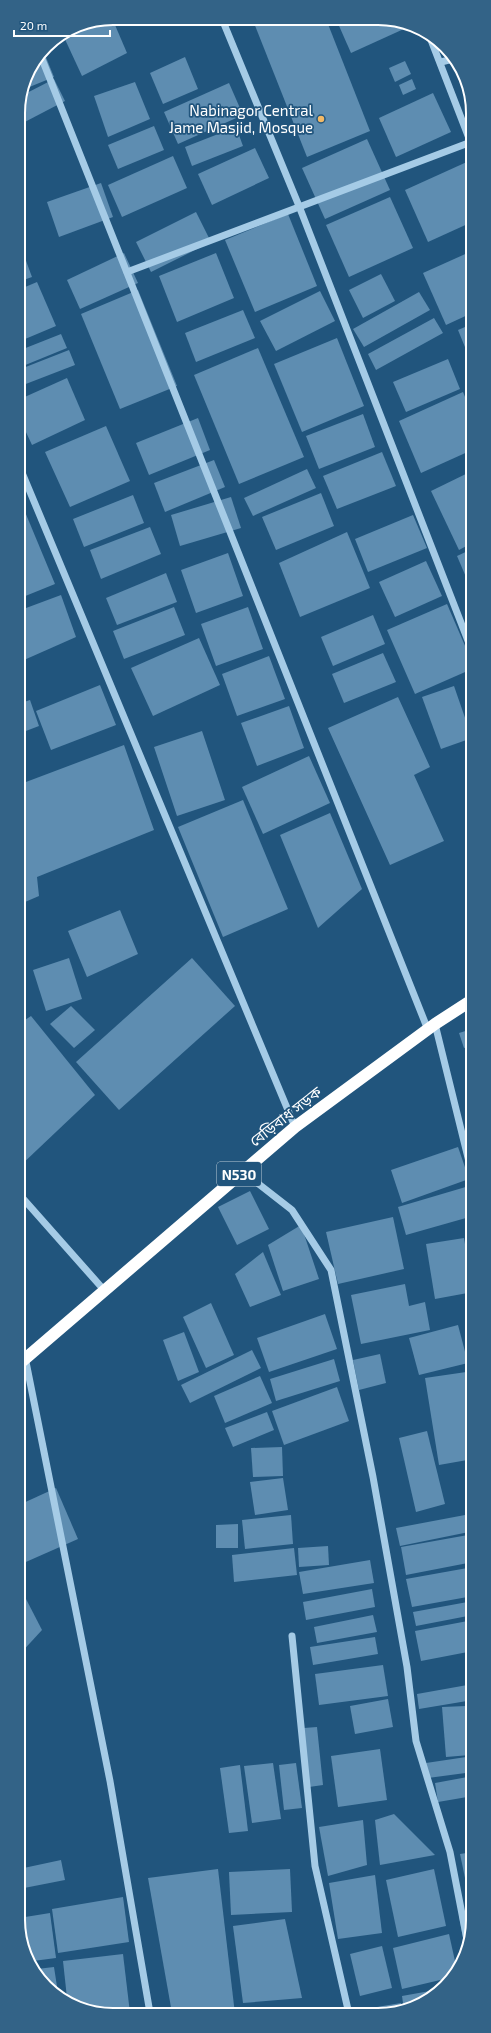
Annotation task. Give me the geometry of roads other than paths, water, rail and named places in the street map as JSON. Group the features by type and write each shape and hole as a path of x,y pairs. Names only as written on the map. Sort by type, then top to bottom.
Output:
{"highway":[{"name":"বেড়িবাধ সড়ক","path":"25,1357 295,1127 431,1027 466,1004"}],"street":[{"path":"224,25 299,206 466,636"},
{"path":"433,45 466,130"},
{"path":"441,62 448,60"},
{"path":"43,61 431,1027 466,1156"},
{"path":"127,272 299,206 466,146"},
{"path":"25,480 295,1127"},
{"path":"242,1171 292,1210 331,1270 376,1493 407,1667 416,1741 450,1852 465,1930"},
{"path":"25,1201 104,1290"},
{"path":"25,1374 110,1781 149,2008"},
{"path":"292,1636 315,1866 348,2008"}],"place":[{"name":"Nabinagor Central Jame Masjid, Mosque","path":"321,119"}]}
